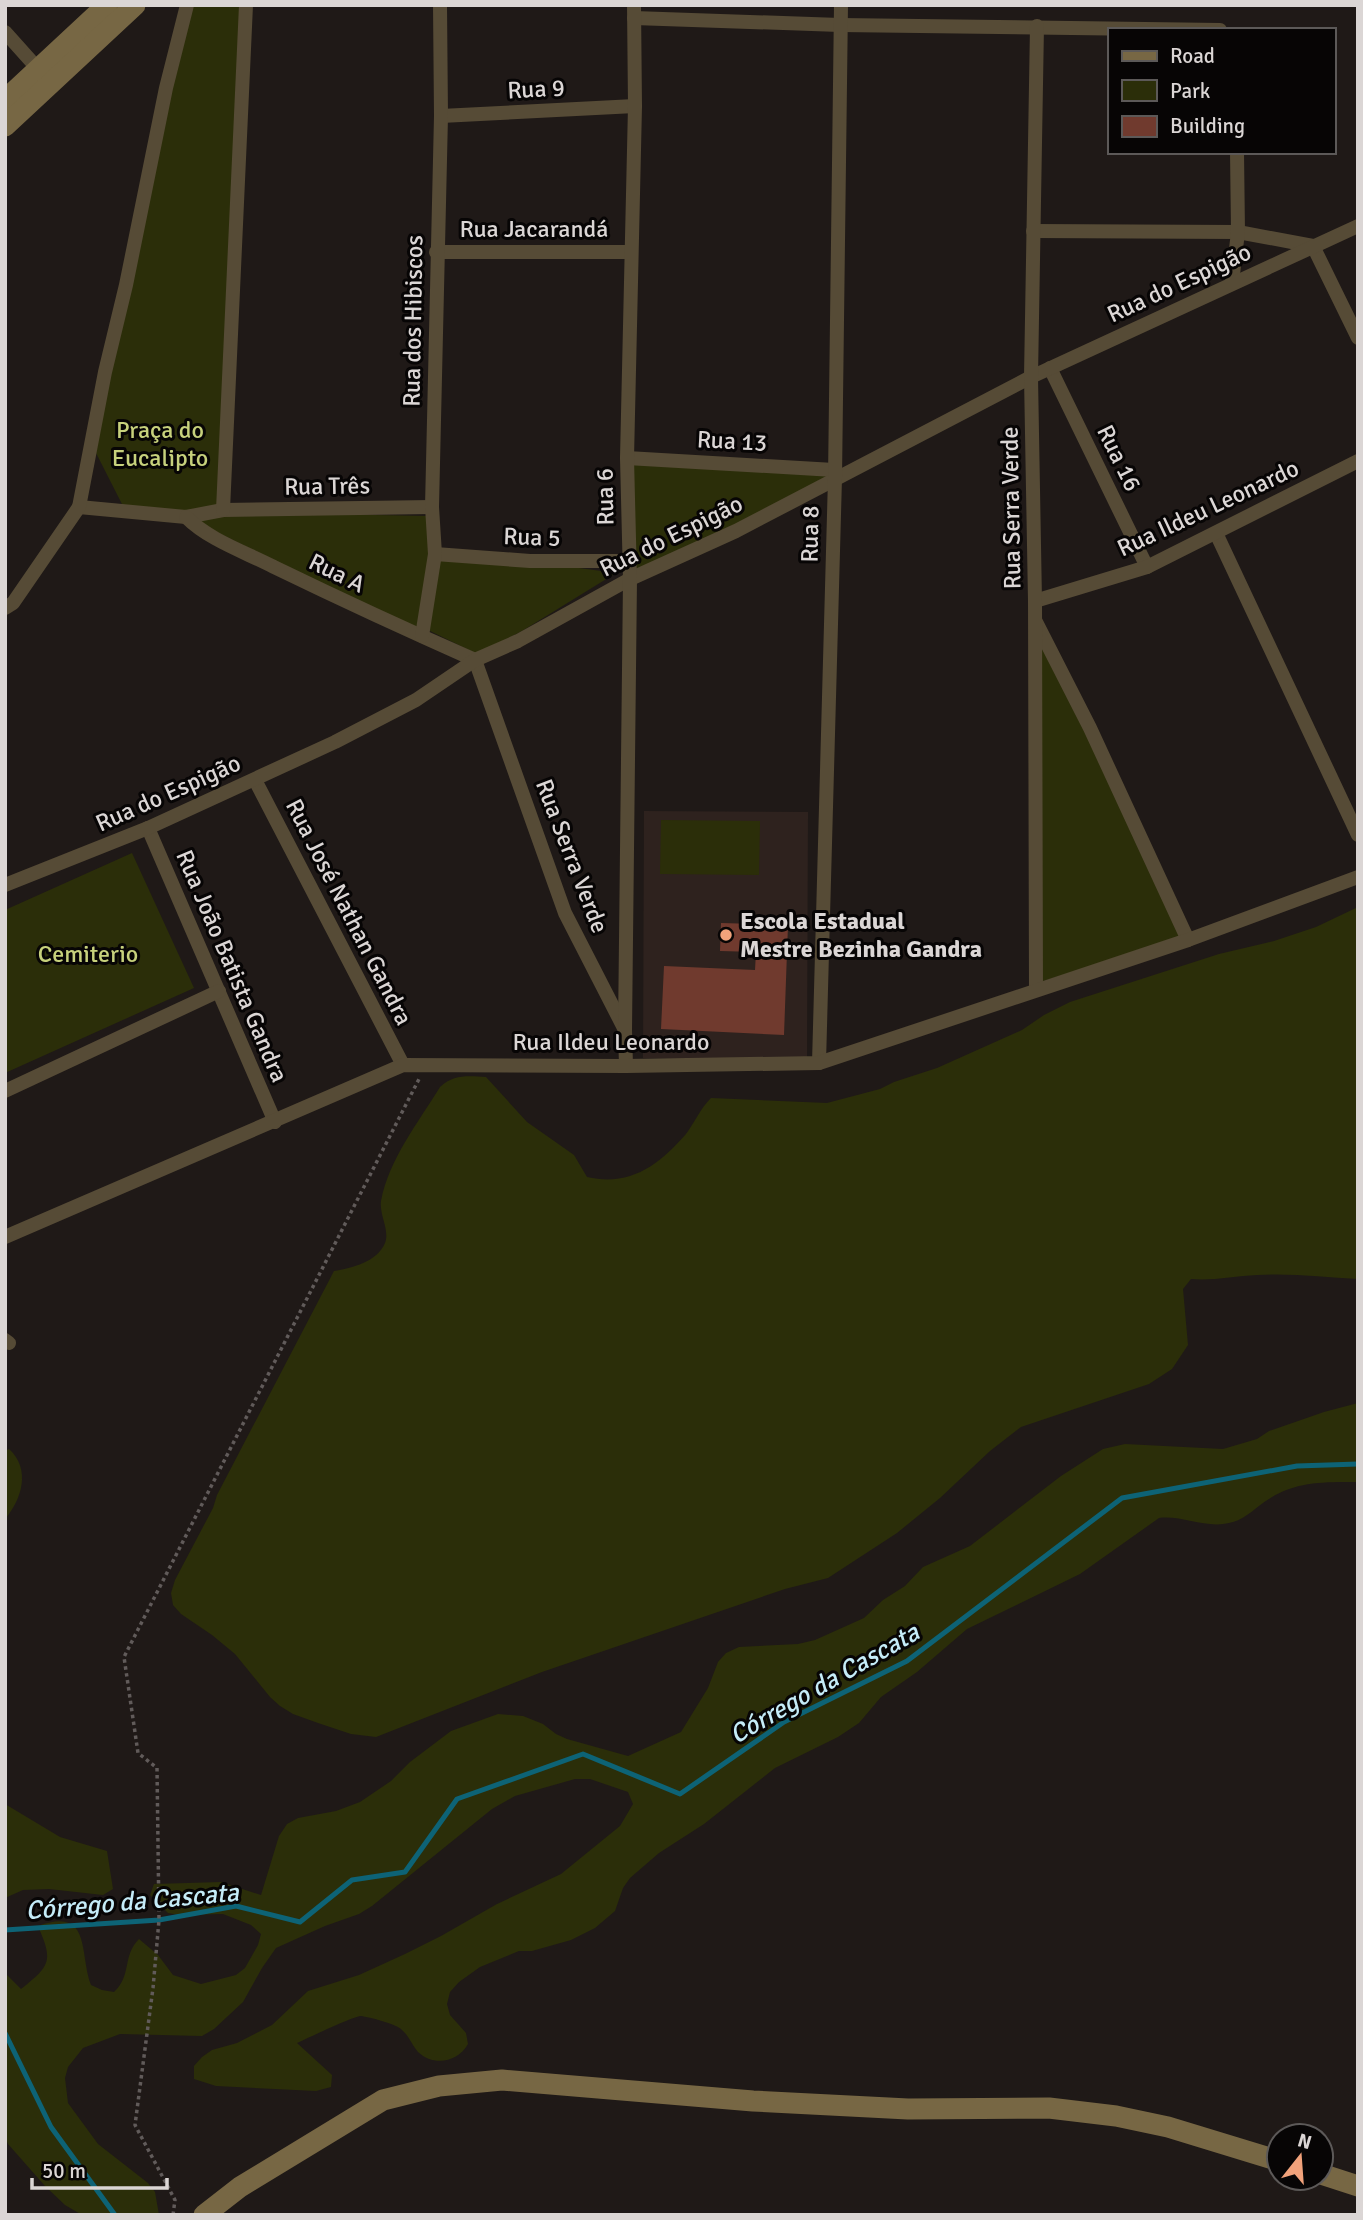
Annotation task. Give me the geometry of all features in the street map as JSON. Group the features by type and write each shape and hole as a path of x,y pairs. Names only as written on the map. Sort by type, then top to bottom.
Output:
{"street":[{"path":"5,100 107,5"},
{"path":"5,126 135,5"},
{"path":"5,608 13,603 79,507 166,88 187,5"},
{"path":"79,507 186,517 223,510 246,5"},
{"name":"Rua dos Hibiscos","path":"422,636 435,554 432,507 441,116 440,5"},
{"name":"Rua 8","path":"819,1063 834,474 841,5"},
{"path":"634,12 840,25 1128,28"},
{"name":"Rua 6","path":"625,1030 630,579 627,458 635,106 634,12"},
{"name":"Rua Serra Verde","path":"1036,989 1035,601 1031,377 1037,26"},
{"path":"5,32 39,70"},
{"name":"Rua 9","path":"441,116 635,106"},
{"path":"1232,284 1238,232 1237,154"},
{"name":"Rua do Espigão","path":"5,885 148,828 255,779 416,700 475,660 517,641 630,579 736,531 834,474 1050,368 1358,226"},
{"path":"1033,231 1238,232 1313,246 1358,338"},
{"name":"Rua Jacarandá","path":"436,252 631,252"},
{"name":"Rua 16","path":"1050,368 1147,567"},
{"name":"Rua 13","path":"627,458 834,474"},
{"name":"Rua Ildeu Leonardo","path":"1035,601 1147,567 1358,461"},
{"name":"Rua Três","path":"223,510 432,507"},
{"name":"Rua A","path":"186,517 208,533 246,553 475,660"},
{"path":"1216,533 1358,835"},
{"name":"Rua 5","path":"435,554 530,561 628,561"},
{"path":"1035,619 1090,728 1188,940"},
{"name":"Rua Serra Verde","path":"475,660 565,913 625,1030 626,1066"},
{"name":"Rua José Nathan Gandra","path":"255,779 402,1065"},
{"name":"Rua João Batista Gandra","path":"148,828 275,1122"},
{"name":"Rua Ildeu Leonardo","path":"402,1065 819,1063 1188,940 1358,877"},
{"path":"5,1090 219,991"},
{"path":"5,1237 402,1065"},
{"path":"204,2215 240,2187 383,2100 439,2086 502,2080 753,2101 908,2109 1049,2108 1115,2116 1168,2127 1265,2157"},
{"path":"1335,2179 1358,2186"}],"path":[{"path":"173,2215 175,2200 135,2125 159,1920 157,1768 138,1753 124,1657 427,1065"}],"shaded area":[{"name":"Escola Estadual Mestre Bezinha Gandra","path":"644,811 808,812 807,1059 643,1058"}],"green space":[{"name":"Praça do Eucalipto","path":"188,5 244,5 219,504 191,513 124,508 96,453 126,285"},
{"path":"629,461 833,475 735,527 631,575"},
{"path":"221,512 430,516 432,545 419,632 188,518"},
{"path":"438,558 528,561 616,573 522,631 477,654 424,628"},
{"path":"1039,643 1088,726 1183,938 1037,983"},
{"path":"661,820 760,821 759,875 660,874"},
{"name":"Cemiterio","path":"132,853 194,988 5,1073 5,910"},
{"path":"1358,907 1358,1279 1282,1274 1191,1279 1183,1289 1188,1345 1172,1369 1149,1384 1021,1427 897,1533 828,1578 785,1589 542,1672 376,1737 351,1734 293,1714 280,1706 235,1654 181,1614 173,1605 171,1593 175,1580 334,1271 356,1266 370,1259 385,1243 381,1201 390,1171 414,1128 445,1083 462,1077 486,1077 527,1122 574,1155 587,1177 617,1179 642,1171 665,1155 686,1134 711,1098 827,1103 880,1089 937,1068 1022,1030 1070,1002 1219,954 1274,941 1316,927"},
{"path":"1358,1403 1358,1482 1323,1483 1290,1489 1269,1499 1243,1518 1223,1524 1159,1518 1080,1574 967,1629 917,1672 881,1697 859,1723 838,1737 775,1768 704,1824 659,1853 630,1878 623,1888 615,1911 595,1928 571,1940 532,1951 519,1951 480,1967 459,1982 450,1992 447,2004 450,2015 466,2033 468,2044 458,2055 445,2060 431,2060 418,2052 399,2028 361,2016 297,2043 332,2075 331,2087 316,2091 216,2086 194,2079 194,2066 202,2057 212,2050 237,2043 272,2025 308,1991 359,1975 405,1954 497,1904 561,1874 620,1826 633,1804 628,1792 590,1779 575,1779 515,1796 492,1809 372,1906 359,1914 276,1948 243,2002 214,2029 202,2036 120,2034 83,2048 68,2067 65,2078 68,2103 98,2144 148,2183 155,2192 159,2215 82,2215 65,2205 45,2186 8,2144 5,2137 5,1973 21,1989 44,1968 46,1947 38,1926 67,1922 75,1928 80,1936 91,1985 102,1990 114,1992 120,1986 130,1952 139,1939 158,1955 173,1975 201,1984 236,1975 245,1968 261,1934 251,1925 223,1914 168,1913 150,1895 154,1884 221,1882 261,1895 279,1836 287,1824 298,1818 336,1811 360,1802 391,1781 410,1762 451,1731 498,1714 523,1716 543,1724 567,1739 628,1756 681,1732 708,1688 718,1662 726,1653 739,1647 798,1644 815,1640 864,1618 883,1600 905,1586 923,1567 970,1546 1061,1476 1103,1449 1125,1444 1223,1449 1257,1439 1269,1431 1324,1412"},
{"path":"9,1449 20,1466 22,1484 16,1502 5,1519 5,1451"},
{"path":"5,1804 60,1837 107,1851 113,1889 103,1895 49,1889 23,1890 5,1898"}],"building":[{"path":"721,923 788,925 784,1035 661,1029 664,966 755,970 756,952 720,951"}],"waterway":[{"name":"Córrego da Cascata","path":"5,1930 159,1920 236,1906 300,1922 352,1880 405,1872 457,1799 583,1754 680,1794 784,1722 907,1661 1122,1498 1297,1466 1358,1464"},
{"path":"5,2033 51,2127 115,2215"}],"place":[{"name":"Escola Estadual Mestre Bezinha Gandra","path":"726,935"}]}
